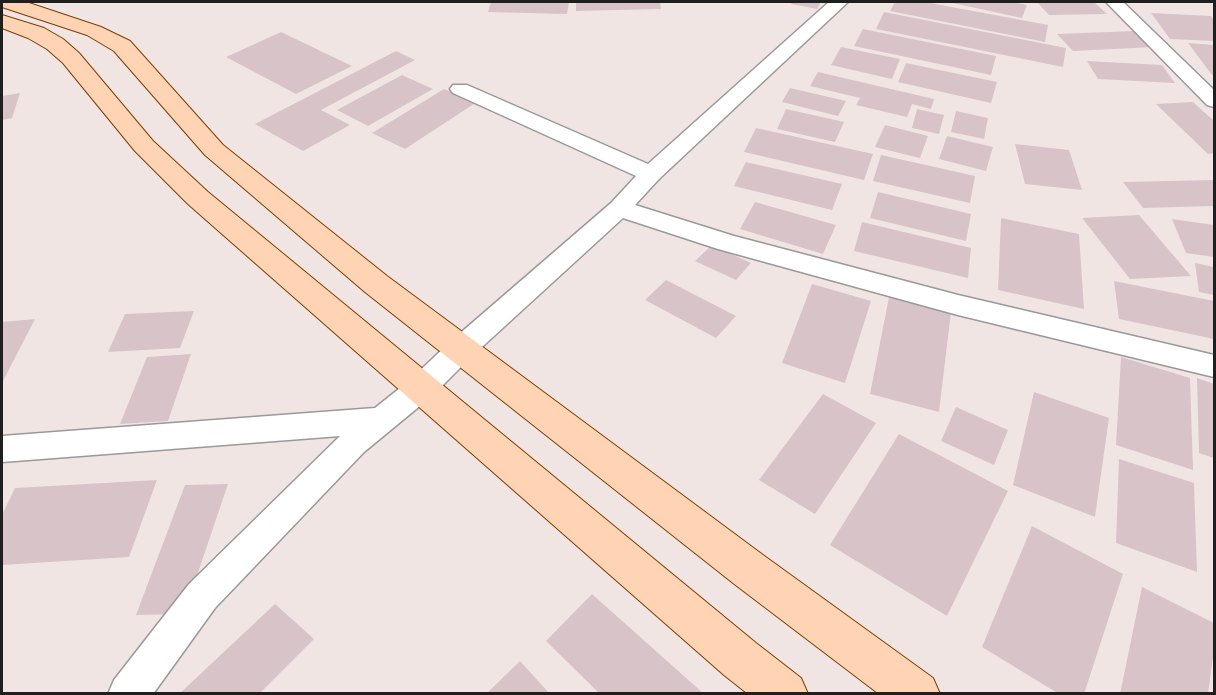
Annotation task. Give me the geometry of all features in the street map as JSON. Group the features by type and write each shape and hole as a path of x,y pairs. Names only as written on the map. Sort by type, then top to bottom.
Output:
{"main road":[{"path":"7,2 94,31 122,46 214,150 376,284 856,651 917,693"},
{"path":"2,21 36,33 55,44 71,58 144,146 190,191 731,651 785,693"}],"street":[{"path":"128,693 202,596 353,443 422,388 460,350 619,208 651,174 839,2"},
{"path":"1114,2 1211,95"},
{"path":"460,89 651,174"},
{"path":"619,208 727,243 958,305 1215,366"},
{"path":"2,449 382,420"}],"building":[{"path":"491,2 569,2 567,14 488,12"},
{"path":"576,2 660,2 661,9 576,11"},
{"path":"792,2 821,2 817,9 791,4"},
{"path":"895,2 925,2 1048,25 1045,42 890,11"},
{"path":"948,2 1012,2 1027,5 1022,18"},
{"path":"1037,2 1094,2 1107,14 1049,15"},
{"path":"884,12 1066,48 1063,67 876,29"},
{"path":"1151,13 1211,16 1214,20 1214,41 1170,39"},
{"path":"863,29 996,56 991,75 854,46"},
{"path":"1135,31 1154,47 1073,51 1057,34"},
{"path":"281,32 352,66 296,94 226,57"},
{"path":"1188,43 1214,45 1214,75 1212,75"},
{"path":"841,47 900,59 892,79 831,65"},
{"path":"396,51 415,60 321,110 350,125 303,151 255,124"},
{"path":"1087,61 1162,65 1175,83 1098,79"},
{"path":"906,63 997,82 991,103 898,82"},
{"path":"818,72 934,99 931,109 912,104 907,117 856,105 860,98 810,86"},
{"path":"402,75 433,89 368,126 337,110"},
{"path":"790,88 846,101 838,116 782,102"},
{"path":"444,89 477,102 405,149 372,133"},
{"path":"20,93 12,118 2,120 2,96"},
{"path":"1193,102 1214,121 1214,153 1208,154 1156,104"},
{"path":"786,109 844,122 835,142 777,129"},
{"path":"917,109 944,115 939,134 912,128"},
{"path":"956,111 988,118 984,139 951,132"},
{"path":"885,125 928,136 920,158 875,147"},
{"path":"756,128 873,154 864,180 744,152"},
{"path":"947,136 993,147 986,171 939,159"},
{"path":"1015,144 1069,150 1082,190 1025,184"},
{"path":"881,155 975,176 970,203 873,181"},
{"path":"746,162 842,184 832,210 734,186"},
{"path":"1214,180 1214,206 1143,208 1123,182"},
{"path":"878,192 971,214 966,241 870,218"},
{"path":"755,202 836,225 823,254 740,229"},
{"path":"1139,215 1191,276 1130,279 1082,218"},
{"path":"1001,218 1079,234 1084,309 998,290"},
{"path":"1172,219 1214,225 1214,257 1186,253"},
{"path":"862,222 971,248 968,278 854,251"},
{"path":"712,245 751,263 736,280 695,261"},
{"path":"1195,263 1214,267 1214,295 1199,292"},
{"path":"666,280 736,316 716,338 645,300"},
{"path":"1114,281 1214,301 1214,339 1119,319"},
{"path":"812,284 871,301 845,383 782,363"},
{"path":"889,297 951,312 939,412 870,394"},
{"path":"194,311 180,348 108,352 125,314"},
{"path":"35,319 2,383 2,322"},
{"path":"191,354 168,421 120,424 147,357"},
{"path":"1121,357 1190,378 1193,470 1116,445"},
{"path":"1197,378 1214,384 1214,458 1199,453"},
{"path":"1034,392 1109,418 1095,517 1013,485"},
{"path":"823,394 876,423 815,514 759,480"},
{"path":"956,407 1008,430 994,465 941,441"},
{"path":"899,434 1008,491 947,616 830,545"},
{"path":"1119,459 1194,483 1197,572 1116,543"},
{"path":"157,480 129,557 2,565 2,515 15,488"},
{"path":"228,484 184,614 136,615 185,485"},
{"path":"1032,526 1123,574 1084,694 1059,694 982,647"},
{"path":"1142,587 1214,623 1214,649 1208,694 1120,694"},
{"path":"592,594 704,694 600,694 546,641"},
{"path":"275,604 314,639 259,694 179,694"},
{"path":"520,661 550,694 486,694"}]}
